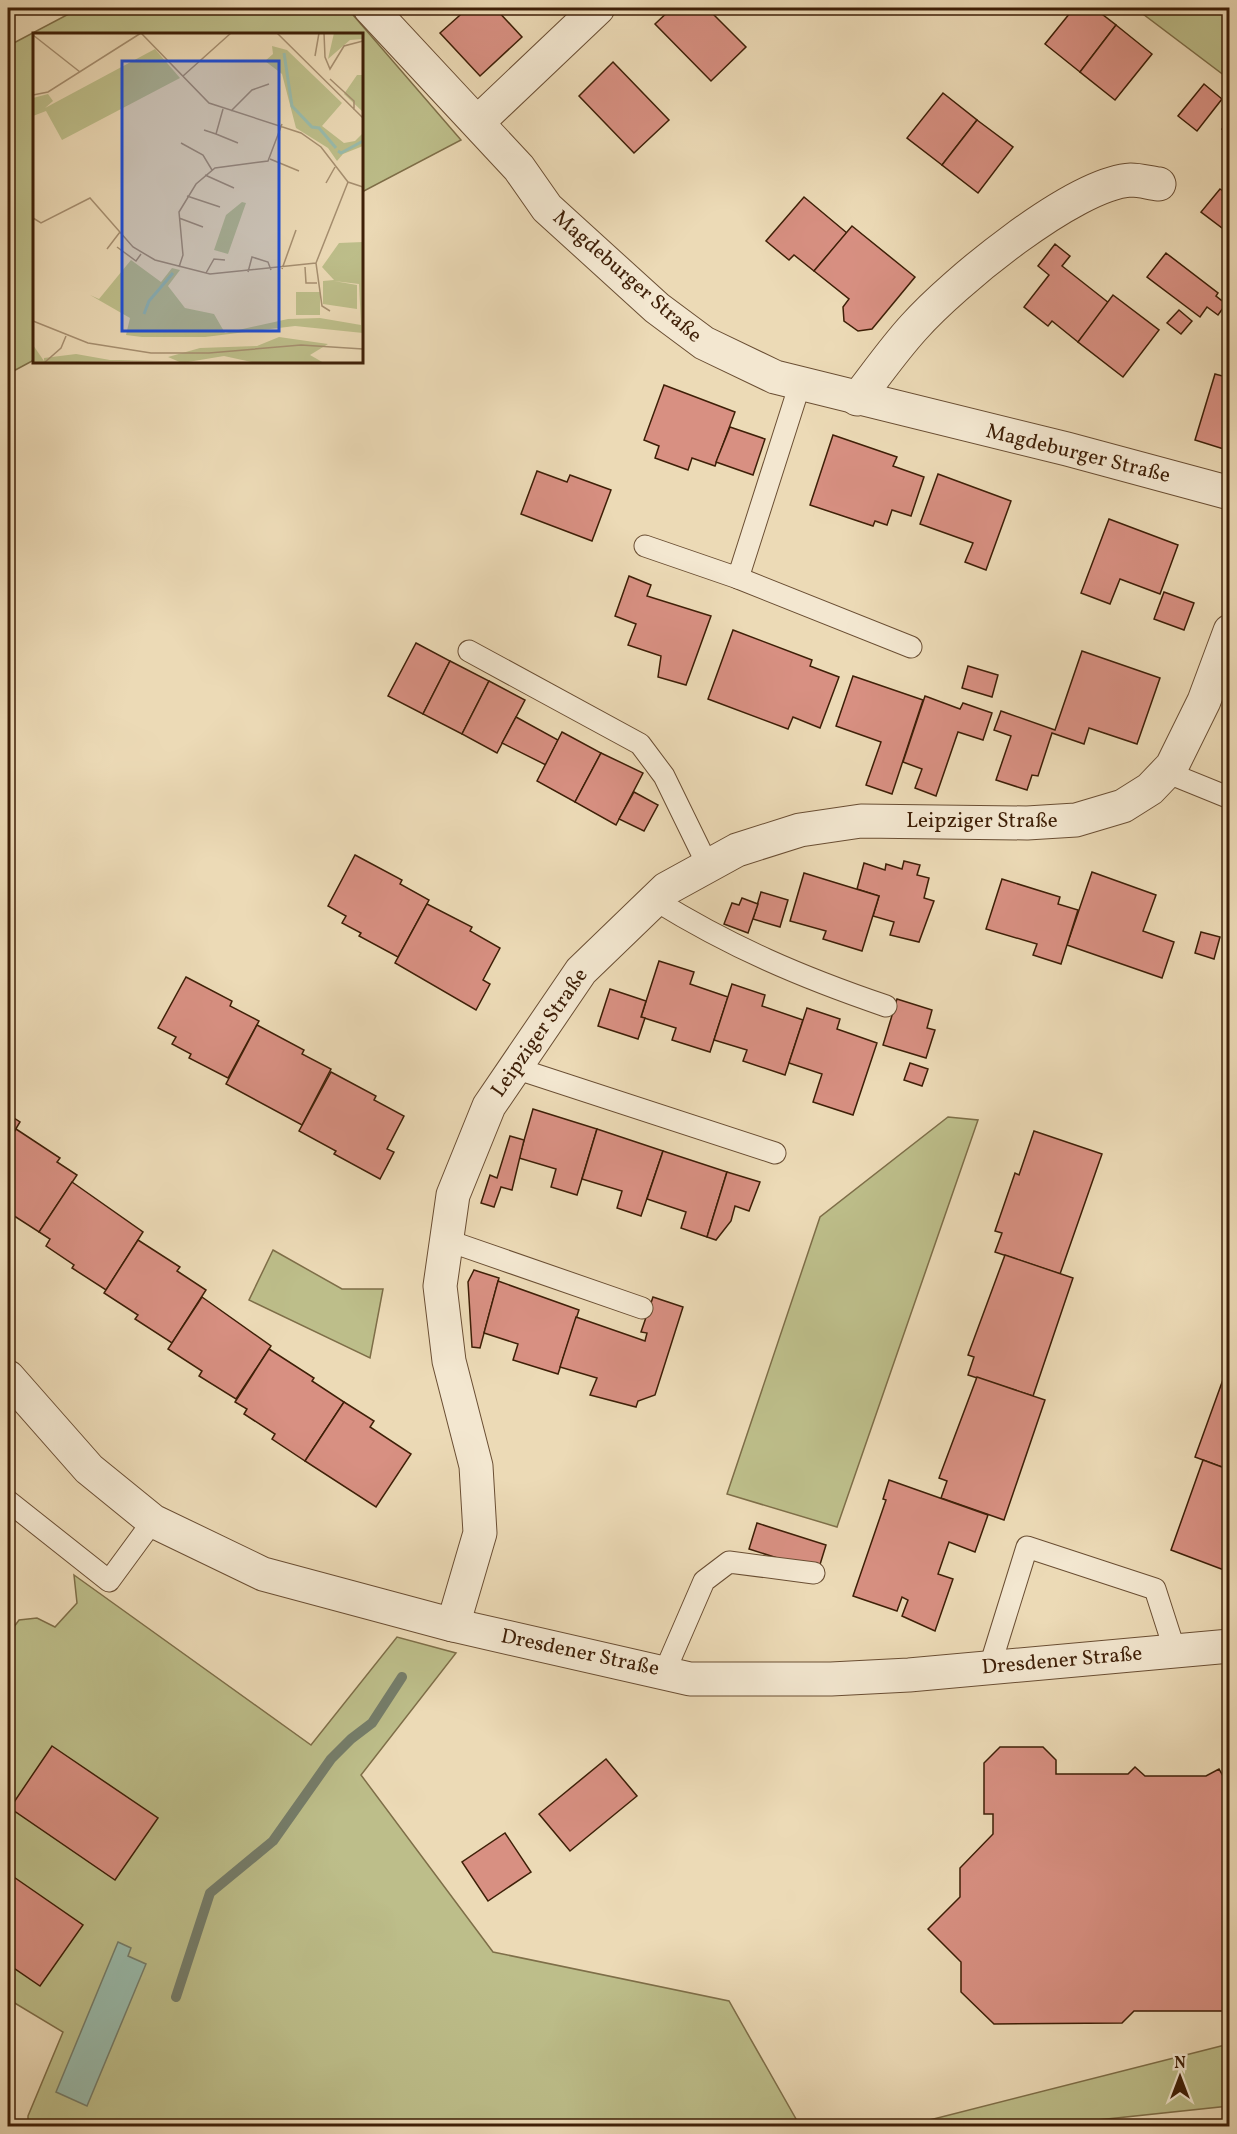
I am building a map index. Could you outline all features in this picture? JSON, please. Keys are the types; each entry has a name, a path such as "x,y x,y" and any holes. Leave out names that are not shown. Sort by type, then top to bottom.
{"street":[{"name":"Magdeburger Straße","path":"370,8 519,168 547,208 589,248 685,331 722,352 775,377 1066,449 1230,493"},
{"path":"477,122 598,8"},
{"path":"857,399 914,326 972,274 1029,230 1078,199 1108,186 1131,180 1159,184"},
{"name":"Leipziger Straße","path":"453,1624 480,1533 476,1466 449,1361 440,1286 453,1196 489,1106 581,971 666,889 737,850 801,830 861,821 1027,823 1076,820 1123,806 1150,789 1172,766 1204,701 1230,631"},
{"name":"Dresdener Straße","path":"8,1377 89,1469 153,1521 263,1574 453,1624 664,1671 690,1679 831,1679 909,1675 1230,1646"}],"lane":[{"path":"738,578 801,384"},
{"path":"645,546 738,578 911,646"},
{"path":"469,651 640,744 664,776 708,866"},
{"path":"1166,772 1230,798"},
{"path":"655,900 753,955 811,981 886,1006"},
{"path":"515,1068 775,1153"},
{"path":"446,1240 642,1308"},
{"path":"8,1501 109,1581 153,1521"},
{"path":"990,1666 1027,1547 1155,1589 1175,1651"},
{"path":"664,1671 704,1581 729,1562 814,1573"}],"green space":[{"path":"80,8 347,8 461,140 363,191 363,33 33,33 33,361 8,374 8,46"},
{"path":"1135,8 1229,8 1229,79"},
{"path":"948,1117 978,1120 837,1527 727,1494 820,1217"},
{"path":"273,1250 342,1289 383,1289 370,1358 249,1300"},
{"path":"74,1575 311,1745 397,1637 456,1653 361,1775 493,1952 729,2001 800,2126 28,2126 28,2116 63,2032 8,1999 8,1635 19,1620 37,1618 55,1627 77,1603"},
{"path":"1229,2044 1229,2106 1041,2126 906,2126"}],"shaded area":[{"path":"118,1942 131,1948 128,1956 146,1964 87,2106 56,2092"}],"building":[{"path":"468,8 495,8 522,37 480,76 440,33"},
{"path":"672,8 707,8 746,47 711,81 655,24"},
{"path":"1074,8 1094,8 1116,25 1080,72 1045,44"},
{"path":"1116,25 1152,54 1115,100 1080,72"},
{"path":"613,62 669,120 634,153 579,96"},
{"path":"1204,84 1222,99 1197,131 1178,116"},
{"path":"943,93 977,120 942,165 907,138"},
{"path":"1230,118 1230,135 1222,129"},
{"path":"977,120 1013,147 978,193 942,165"},
{"path":"1220,189 1230,196 1230,234 1201,212"},
{"path":"804,197 847,233 814,271 794,255 789,260 766,241"},
{"path":"852,226 915,277 872,329 858,331 844,321 843,307 849,299 814,271"},
{"path":"1055,244 1070,256 1062,266 1109,303 1078,342 1052,321 1048,326 1024,307 1049,275 1038,266"},
{"path":"1166,253 1218,293 1216,296 1226,304 1218,315 1207,307 1200,317 1147,277"},
{"path":"1113,295 1159,330 1123,377 1078,342"},
{"path":"1179,310 1192,321 1181,334 1167,323"},
{"path":"1215,374 1230,378 1230,451 1195,440"},
{"path":"664,385 735,412 715,466 692,458 688,470 655,458 659,446 644,440"},
{"path":"730,427 765,439 753,475 716,462"},
{"path":"833,435 897,457 893,466 924,477 911,516 892,510 887,525 875,521 873,526 810,505"},
{"path":"537,471 567,482 570,475 611,490 592,541 521,514"},
{"path":"938,474 1011,501 986,570 965,562 973,543 920,524"},
{"path":"1109,519 1178,545 1160,594 1120,579 1110,604 1081,593"},
{"path":"629,576 651,585 647,596 711,616 686,685 658,677 661,656 628,645 636,624 615,616"},
{"path":"1164,592 1194,603 1184,630 1154,619"},
{"path":"733,630 812,660 810,666 839,677 820,728 793,717 788,729 708,699"},
{"path":"416,643 450,661 423,714 388,696"},
{"path":"1082,651 1160,678 1137,744 1089,728 1084,744 1052,733 1038,776 1032,775 1027,790 996,780 1011,736 994,730 1001,711 1055,730"},
{"path":"450,661 489,681 462,734 423,714"},
{"path":"968,666 998,675 992,697 962,688"},
{"path":"853,676 923,700 892,794 866,785 881,742 836,726"},
{"path":"489,681 525,700 497,753 462,734"},
{"path":"925,696 960,709 963,703 992,713 983,740 958,732 936,796 915,788 922,769 903,762"},
{"path":"516,717 558,740 546,765 502,743"},
{"path":"562,732 601,753 575,802 537,781"},
{"path":"601,753 643,773 616,825 575,802"},
{"path":"634,792 658,805 644,831 619,819"},
{"path":"355,855 402,880 400,884 429,900 398,957 359,936 361,933 342,923 346,916 328,906"},
{"path":"904,861 920,865 917,875 929,878 924,898 934,901 919,942 890,935 894,922 873,916 879,896 857,889 864,863 885,870 886,864 902,869"},
{"path":"1092,872 1156,895 1143,931 1174,942 1162,978 1067,945"},
{"path":"804,873 879,896 862,951 823,939 826,931 790,921"},
{"path":"1002,879 1060,897 1058,904 1078,910 1061,964 1033,955 1037,944 986,929"},
{"path":"761,892 788,900 780,927 753,919"},
{"path":"742,898 758,904 748,933 724,924 732,903 739,905"},
{"path":"427,904 472,927 470,931 500,948 483,980 490,984 476,1010 395,963"},
{"path":"1201,932 1220,937 1214,959 1195,953"},
{"path":"659,961 694,972 690,984 728,997 710,1052 672,1040 676,1028 641,1017"},
{"path":"186,977 232,1001 230,1006 259,1021 228,1078 189,1058 191,1054 172,1044 176,1037 158,1028"},
{"path":"732,984 765,995 762,1006 803,1020 785,1075 743,1061 747,1050 714,1040"},
{"path":"610,989 646,1001 641,1017 645,1018 638,1039 598,1026"},
{"path":"897,999 932,1010 927,1028 935,1030 926,1058 883,1045"},
{"path":"807,1008 840,1019 837,1029 877,1043 853,1115 813,1102 822,1074 789,1063"},
{"path":"257,1025 304,1050 302,1054 331,1069 302,1125 226,1084"},
{"path":"910,1063 928,1069 922,1086 904,1080"},
{"path":"331,1072 376,1096 374,1100 404,1116 387,1149 394,1152 380,1179 334,1154 336,1151 299,1131"},
{"path":"533,1109 597,1129 577,1195 551,1187 556,1169 519,1158"},
{"path":"8,1114 20,1122 8,1142"},
{"path":"16,1129 60,1158 57,1162 77,1175 39,1232 8,1212 8,1142"},
{"path":"597,1129 663,1151 641,1216 617,1208 622,1191 582,1179"},
{"path":"1034,1131 1102,1154 1060,1274 995,1252 1002,1233 995,1231 1015,1173 1019,1175"},
{"path":"510,1136 524,1140 512,1190 501,1187 494,1207 481,1203 490,1175 497,1178"},
{"path":"663,1151 727,1172 707,1237 681,1228 686,1212 647,1199"},
{"path":"727,1172 760,1182 749,1211 735,1206 731,1221 716,1240 707,1237"},
{"path":"72,1182 143,1232 106,1290 72,1268 74,1265 46,1246 50,1239 39,1232"},
{"path":"138,1240 180,1267 177,1271 206,1290 172,1343 135,1319 138,1315 104,1293"},
{"path":"1005,1255 1073,1278 1033,1396 968,1375 974,1357 968,1355"},
{"path":"474,1270 499,1278 480,1348 472,1347 468,1282"},
{"path":"498,1281 579,1310 558,1374 513,1360 518,1344 484,1333"},
{"path":"202,1297 271,1346 236,1399 199,1376 202,1371 168,1349"},
{"path":"653,1297 683,1307 655,1395 638,1401 636,1407 590,1395 597,1378 560,1367 576,1317 645,1341 647,1333 641,1332"},
{"path":"269,1349 314,1378 312,1381 344,1402 305,1461 272,1439 275,1434 244,1414 247,1409 235,1402"},
{"path":"1230,1363 1230,1470 1195,1457"},
{"path":"977,1377 1045,1400 1004,1520 941,1498 947,1481 939,1478"},
{"path":"344,1402 374,1421 370,1427 411,1454 376,1507 305,1461"},
{"path":"1203,1460 1230,1470 1230,1554 1224,1570 1171,1550"},
{"path":"889,1480 988,1515 975,1552 949,1542 938,1574 953,1579 935,1631 902,1616 908,1600 902,1597 897,1611 853,1596 886,1500 883,1499"},
{"path":"757,1523 826,1545 818,1571 749,1549"},
{"path":"52,1746 158,1818 115,1880 10,1808"},
{"path":"1000,1747 1043,1747 1056,1760 1056,1774 1128,1774 1135,1767 1145,1776 1206,1776 1219,1769 1223,1776 1230,1776 1230,2011 1134,2011 1122,2023 994,2024 961,1992 961,1962 928,1929 960,1897 960,1868 993,1834 993,1814 984,1814 984,1763"},
{"path":"606,1759 637,1796 570,1851 539,1814"},
{"path":"505,1833 531,1872 488,1901 462,1862"},
{"path":"8,1873 83,1925 40,1986 8,1964"}],"waterway":[{"path":"176,1997 210,1893 273,1841 331,1759 351,1739 372,1723 402,1677"}]}
